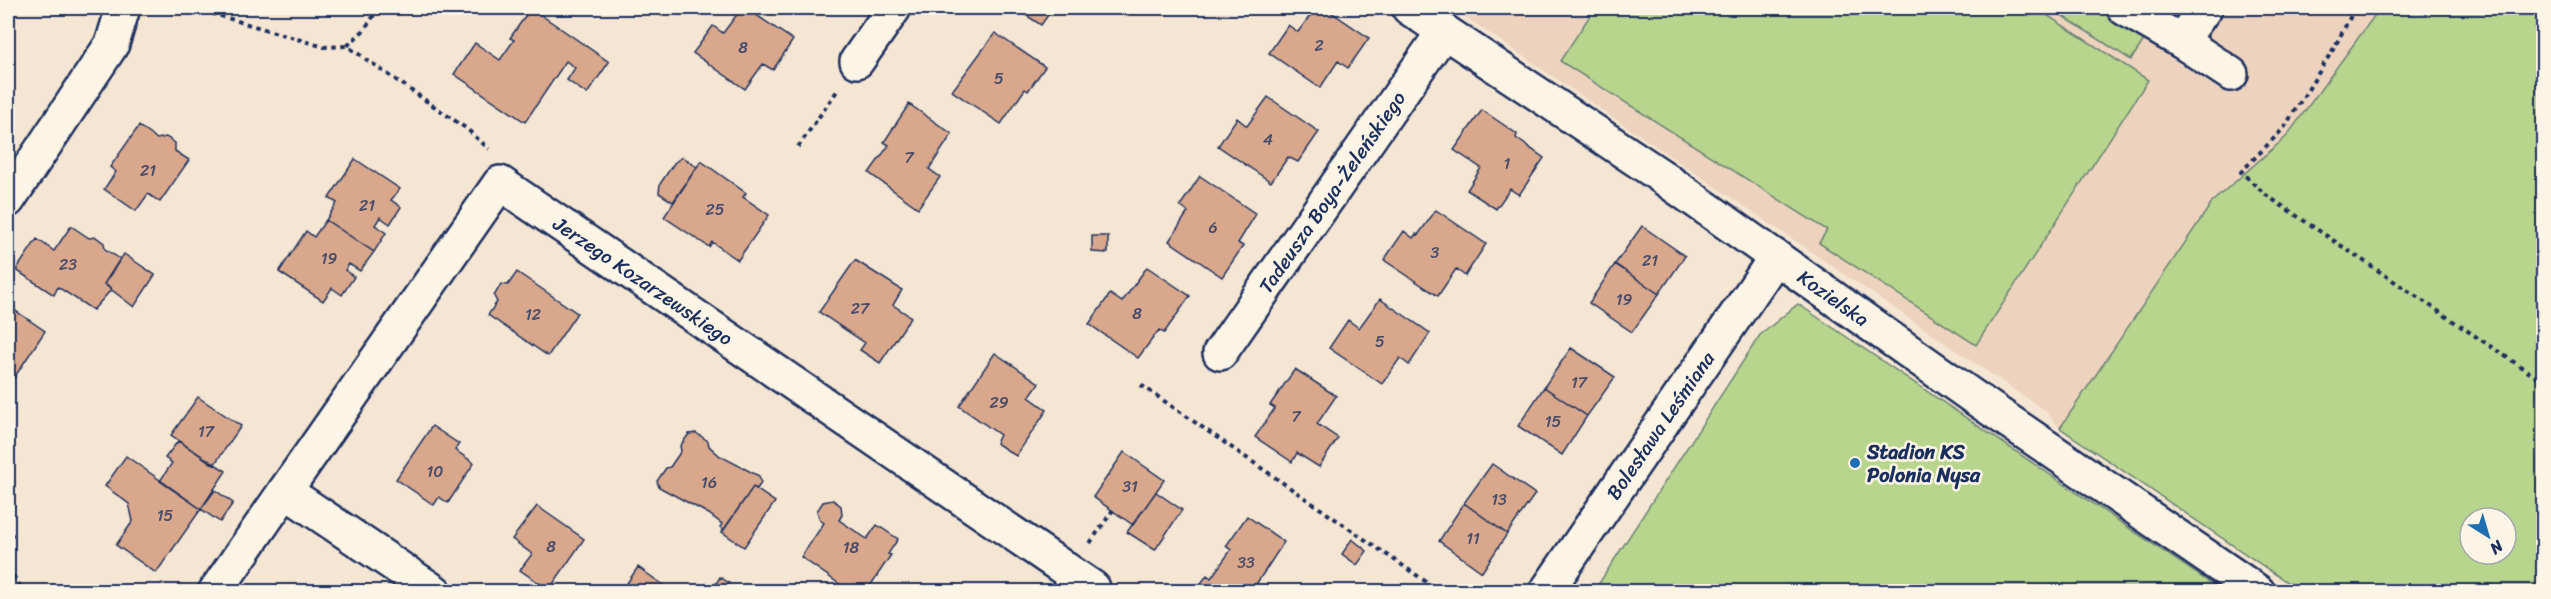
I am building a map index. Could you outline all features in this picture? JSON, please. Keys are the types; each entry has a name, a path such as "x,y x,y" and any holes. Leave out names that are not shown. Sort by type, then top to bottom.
{"street":[{"path":"8,200 112,44 123,8"},
{"path":"857,62 894,8"},
{"path":"2124,8 2181,41 2231,74"},
{"path":"2181,41 2205,8"},
{"name":"Kozielska","path":"1424,15 1776,257 2011,423 2258,591"},
{"name":"Tadeusza Boya-Żeleńskiego","path":"1220,353 1424,15"},
{"name":"Jerzego Kozarzewskiego","path":"215,591 500,183 1093,588 1091,591"},
{"name":"Bolesława Leśmiana","path":"1546,591 1776,257"},
{"path":"285,491 435,591"}],"path":[{"path":"194,8 324,47 347,46 467,129 495,154"},
{"path":"347,46 364,30 380,8"},
{"path":"2355,8 2334,48 2284,128 2241,172 2266,195 2539,379"},
{"path":"798,147 857,62"},
{"path":"1141,385 1441,591"},
{"path":"1087,548 1113,510"},
{"path":"8,525 12,535 8,555"},
{"path":"8,568 24,591"}],"shaded area":[{"path":"1452,8 2543,8 2543,591 2300,591 2060,428 2044,410"}],"green space":[{"path":"1595,8 2036,8 2148,80 1976,345 1819,243 1827,230 1560,61"},
{"path":"2050,8 2101,8 2146,37 2131,60"},
{"path":"2380,8 2543,8 2543,591 2300,591 2060,428 2213,201 2286,137"},
{"name":"Stadion KS Polonia Nysa","path":"1798,304 2222,591 1594,591 1760,335"}],"building":[{"path":"531,8 609,62 587,94 567,80 575,68 566,61 525,122 454,74 475,43 500,60 514,40 510,38"},
{"path":"742,8 746,8 793,40 773,70 763,64 745,89 693,53 713,26 723,33"},
{"path":"1015,8 1053,8 1041,25"},
{"path":"1316,8 1325,8 1369,38 1348,68 1338,61 1320,88 1269,53 1288,25 1298,32"},
{"path":"995,33 1045,67 1028,91 1025,89 1001,124 952,91"},
{"path":"1268,97 1319,132 1298,162 1288,157 1271,182 1218,146 1237,118 1247,126"},
{"path":"909,104 952,134 929,169 940,177 918,208 869,173 889,145 884,142"},
{"path":"1482,110 1517,134 1516,138 1544,158 1519,195 1510,189 1496,209 1467,190 1481,168 1454,150"},
{"path":"139,126 157,139 166,137 175,143 175,151 189,160 160,202 148,194 136,211 104,189 116,172 110,167"},
{"path":"682,157 697,167 673,202 659,193 660,184 674,163"},
{"path":"355,159 400,189 391,200 401,207 390,224 380,217 375,225 386,233 374,252 326,220 337,203 329,198"},
{"path":"701,161 746,193 743,197 769,215 738,260 712,242 709,247 664,217"},
{"path":"1200,176 1256,214 1238,243 1243,246 1222,277 1169,241 1188,212 1180,206"},
{"path":"1436,210 1486,244 1465,276 1456,269 1438,296 1384,260 1404,231 1413,238 1416,234 1418,235"},
{"path":"326,220 374,252 360,271 349,264 345,270 354,277 342,295 332,288 323,301 279,272 306,231 314,237"},
{"path":"71,226 89,238 96,237 104,243 105,249 120,259 104,284 111,288 110,291 93,310 58,287 54,295 16,270 37,239 54,251"},
{"path":"1642,226 1685,256 1659,294 1615,264"},
{"path":"1092,236 1108,236 1108,253 1092,252"},
{"path":"124,254 155,275 134,307 104,284"},
{"path":"855,260 902,290 893,305 911,317 880,363 860,350 865,343 819,312"},
{"path":"1615,264 1659,294 1632,332 1589,303"},
{"path":"1147,267 1190,296 1164,333 1159,330 1138,358 1089,324 1110,294 1122,302"},
{"path":"517,272 577,313 548,356 488,315 497,302 494,296 501,284 508,285"},
{"path":"1380,299 1430,333 1409,365 1400,358 1382,384 1329,348 1348,320 1359,328"},
{"path":"10,307 45,331 12,381 8,377 8,311"},
{"path":"1571,348 1615,377 1587,416 1544,387"},
{"path":"995,353 1039,383 1029,397 1047,410 1016,456 996,443 1000,435 959,406"},
{"path":"1295,369 1336,396 1317,424 1338,438 1319,467 1297,453 1292,462 1255,437 1275,408 1270,405"},
{"path":"1544,387 1587,416 1562,455 1518,426"},
{"path":"198,397 241,426 214,465 171,435"},
{"path":"432,426 459,444 455,450 474,463 448,503 439,497 434,505 396,479"},
{"path":"696,433 708,441 709,446 720,456 759,476 761,483 757,489 753,487 724,530 720,527 722,524 709,514 659,487 657,481 681,451 680,446 689,434"},
{"path":"178,441 226,471 201,509 160,481 172,463 165,458"},
{"path":"1124,452 1164,480 1133,525 1093,497"},
{"path":"126,456 201,509 156,573 116,545 133,521 129,504 105,486"},
{"path":"1492,464 1535,494 1507,534 1464,503"},
{"path":"753,487 775,502 744,547 722,532"},
{"path":"215,490 233,503 220,522 201,509"},
{"path":"1156,492 1182,510 1155,550 1127,532"},
{"path":"833,500 841,506 842,515 839,520 867,539 877,525 898,539 888,554 891,555 866,592 851,592 801,557 824,523 820,520 817,511 823,502"},
{"path":"1464,503 1507,534 1482,572 1439,541"},
{"path":"537,506 584,539 549,590 520,570 532,554 512,539"},
{"path":"1247,516 1284,542 1251,592 1193,592 1192,587 1200,585 1207,575 1211,578 1231,550 1226,546"},
{"path":"1352,539 1367,551 1357,565 1342,554"},
{"path":"638,567 673,592 621,592"},
{"path":"720,577 729,583 723,592 711,592"}],"place":[{"name":"Stadion KS Polonia Nysa","path":"1855,463"}]}
